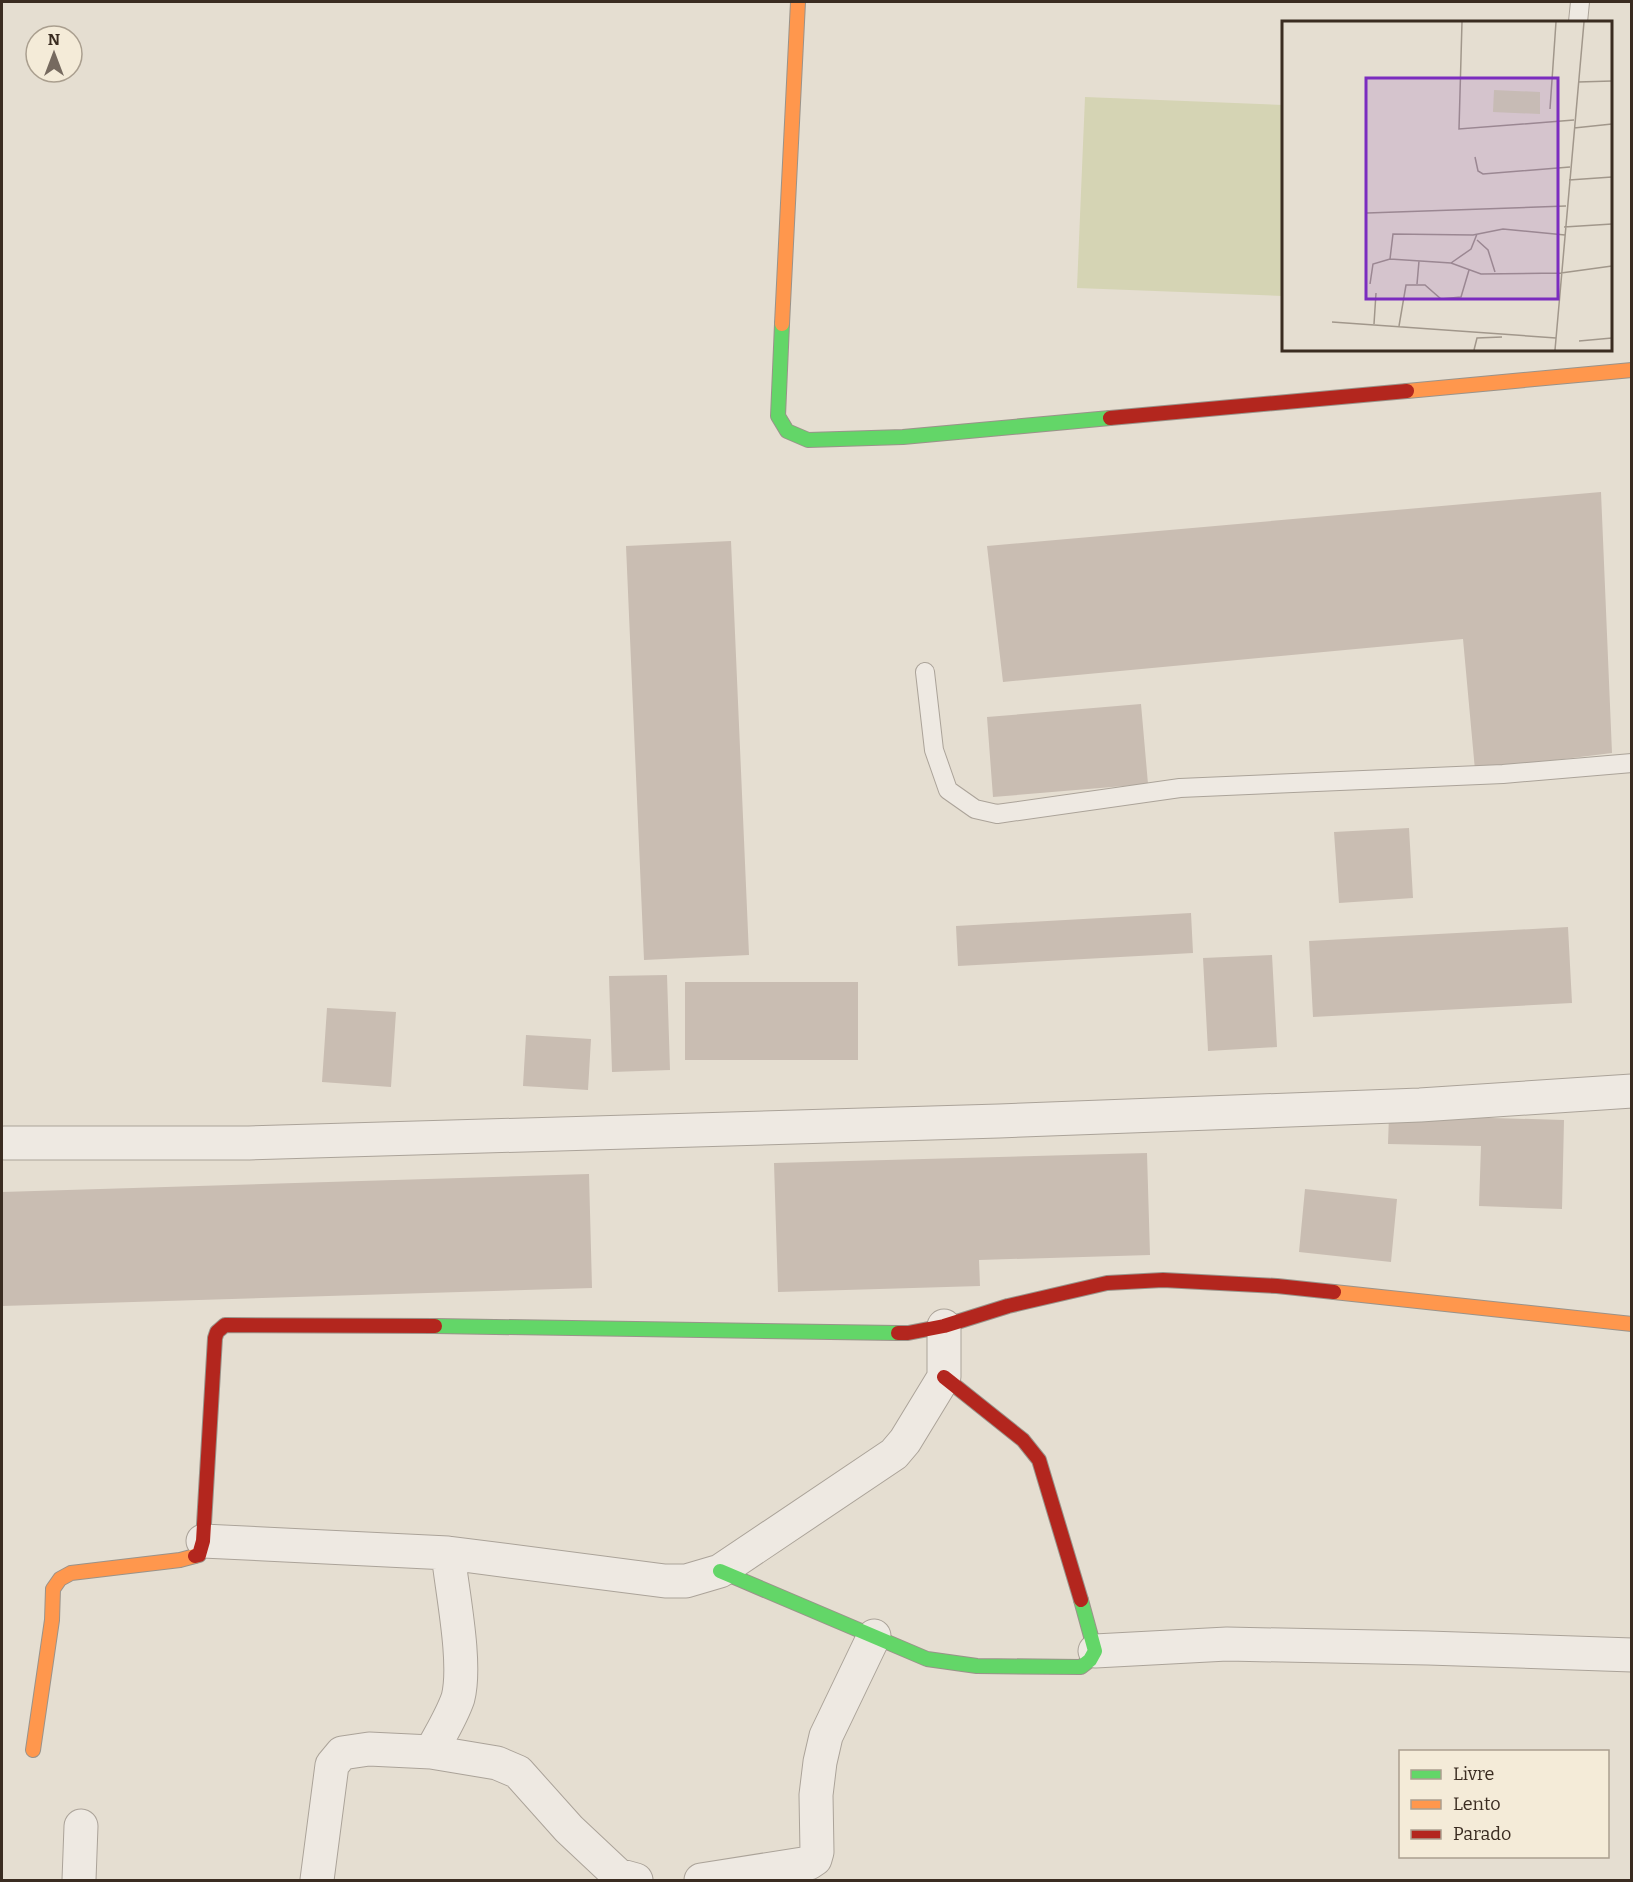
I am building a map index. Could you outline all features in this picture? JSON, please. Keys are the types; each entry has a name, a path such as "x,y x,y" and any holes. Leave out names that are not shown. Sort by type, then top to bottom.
{"street":[{"path":"798,2 778,416 788,431 798,436 808,440 903,437 1632,370"},
{"path":"4,1143 249,1143 999,1121 1420,1105 1632,1091"},
{"path":"33,1750 52,1620 53,1589 60,1580 71,1573 200,1555 203,1542 215,1338 217,1332 225,1325 472,1326 895,1333 944,1326 1008,1306 1107,1283 1163,1280 1277,1286 1632,1324"},
{"path":"203,1542 448,1553 664,1581 686,1581 720,1571 894,1454 905,1441 944,1377 944,1326"},
{"path":"720,1571 927,1659 977,1666 1081,1667 1090,1660 1095,1650 1092,1636 1039,1461 1023,1440 944,1377"},
{"path":"431,1752 458,1697 460,1678 448,1553"},
{"path":"702,1881 809,1863 815,1859 817,1852 816,1795 826,1736 874,1636"},
{"path":"1095,1650 1227,1644 1632,1655"},
{"path":"317,1881 332,1765 342,1753 369,1749 431,1752 480,1759 518,1772 569,1829 618,1875 636,1881"},
{"path":"79,1881 81,1826"}],"lane":[{"path":"1578,21 1580,2"},
{"path":"925,672 934,750 948,790 975,809 997,814 1180,788 1503,774 1632,763"}],"green space":[{"path":"1085,97 1282,105 1282,296 1077,288"}],"building":[{"path":"1601,492 1612,753 1475,770 1463,639 1003,682 987,546"},
{"path":"731,541 749,955 644,960 626,546"},
{"path":"1141,704 1148,784 993,797 987,717"},
{"path":"1409,828 1413,898 1339,903 1334,832"},
{"path":"1191,913 1193,953 958,966 956,926"},
{"path":"1568,927 1572,1003 1313,1017 1309,941"},
{"path":"1272,955 1277,1047 1208,1051 1203,958"},
{"path":"667,975 670,1070 612,1072 609,976"},
{"path":"685,982 858,982 858,1060 685,1060"},
{"path":"327,1008 396,1012 391,1087 322,1082"},
{"path":"526,1035 591,1039 588,1090 523,1086"},
{"path":"1389,1115 1564,1120 1562,1209 1479,1206 1481,1146 1388,1144"},
{"path":"1147,1153 1150,1255 979,1260 980,1286 778,1292 774,1163"},
{"path":"589,1174 592,1288 2,1306 2,1192"},
{"path":"1305,1189 1397,1199 1391,1262 1299,1252"}],"traffic: fast":[{"path":"782,324 778,416 787,431 808,440 903,437 1110,418"},
{"path":"435,1326 898,1333"},
{"path":"720,1571 927,1659 977,1666 1081,1667 1090,1660 1095,1651 1081,1600"}],"traffic: slow":[{"path":"782,324 798,2"},
{"path":"1407,391 1632,370"},
{"path":"1334,1292 1632,1324"},
{"path":"33,1750 52,1620 53,1589 60,1579 71,1573 180,1560 195,1556"}],"traffic: jam":[{"path":"1110,418 1407,391"},
{"path":"898,1333 944,1326 1008,1306 1107,1283 1163,1280 1277,1286 1334,1292"},
{"path":"195,1556 199,1555 203,1541 217,1332 225,1325 435,1326"},
{"path":"944,1377 1023,1440 1039,1460 1081,1600"}]}
